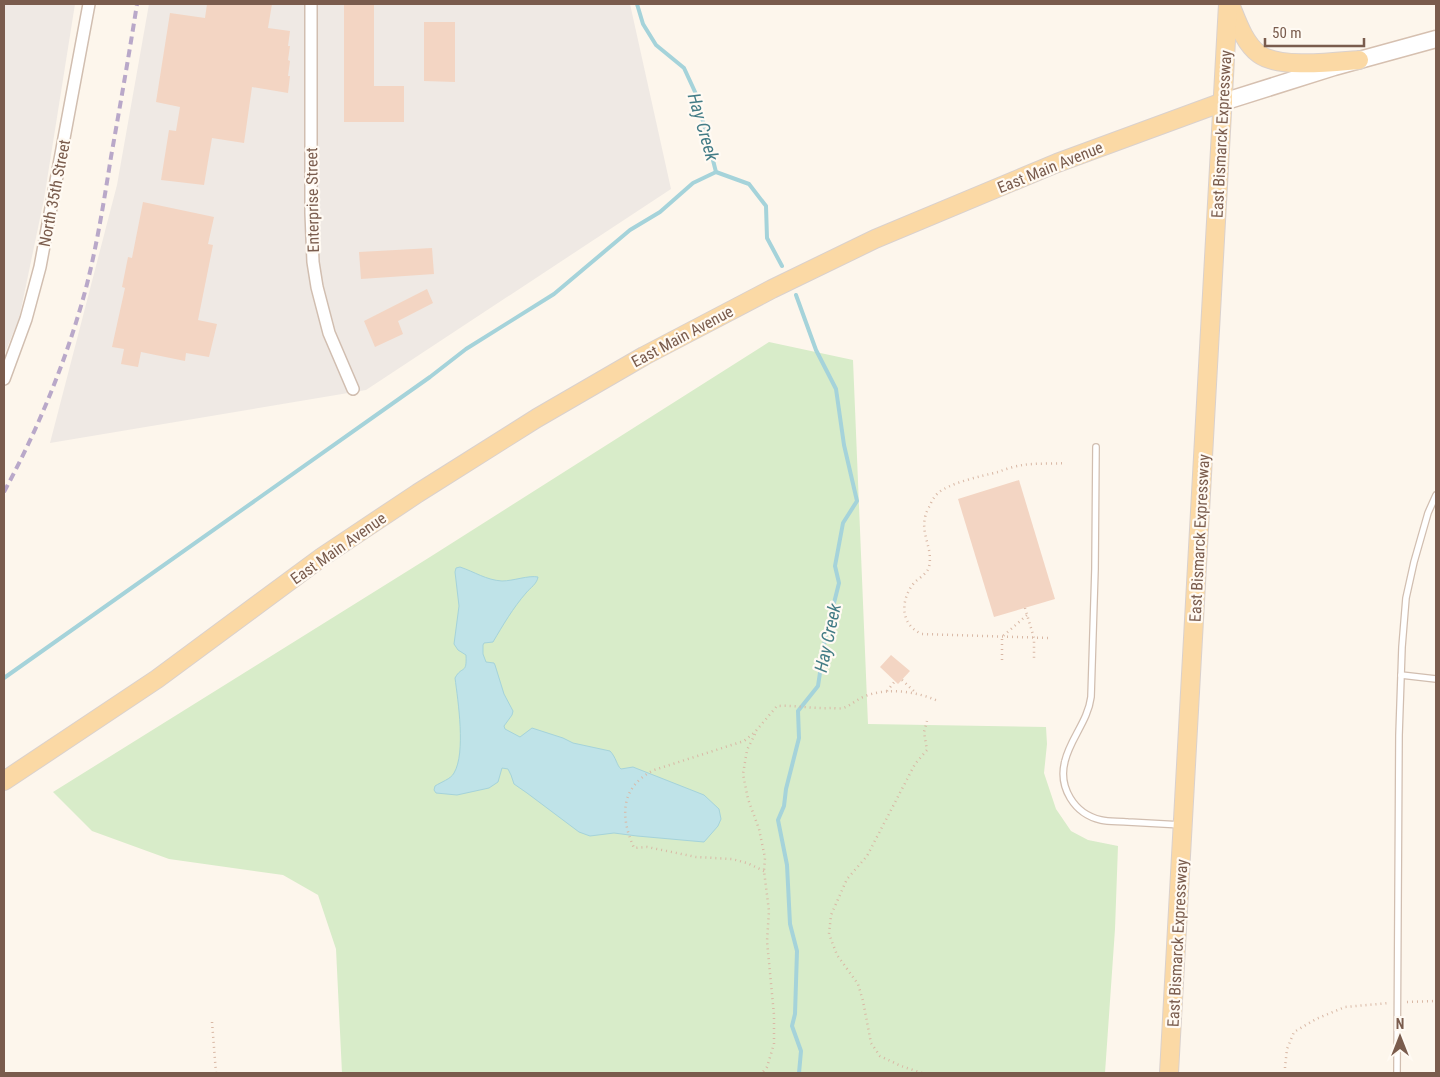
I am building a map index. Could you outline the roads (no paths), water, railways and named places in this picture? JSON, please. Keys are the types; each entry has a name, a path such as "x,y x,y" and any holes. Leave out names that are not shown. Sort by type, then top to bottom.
{"main road":[{"path":"1229,4 1250,45 1259,54 1272,60 1310,63 1359,60"},
{"name":"East Bismarck Expressway","path":"1169,1073 1229,4"},
{"name":"East Main Avenue","path":"4,781 157,679 322,558 418,493 536,418 644,356 772,288 875,239 1057,163 1222,102 1359,60 1436,39"}],"street":[{"name":"North 35th Street","path":"4,379 26,319 40,267 89,4"},
{"name":"Enterprise Street","path":"311,4 310,213 313,262 329,333 353,389"}],"lane":[{"path":"1096,447 1091,697 1088,712 1065,760 1064,784 1072,801 1078,808 1092,817 1109,821 1184,825"},
{"path":"1397,1073 1402,647 1406,598 1414,562 1428,513 1436,495"},
{"path":"1401,674 1436,678"}],"water":[{"path":"460,567 502,581 538,577 535,584 512,611 493,642 484,643 483,645 483,654 486,662 494,663 504,694 513,711 504,726 505,729 520,737 532,728 573,743 610,751 621,769 633,767 704,795 719,809 721,819 718,826 704,842 614,833 590,836 579,832 514,784 508,769 502,768 498,782 489,788 457,795 436,793 434,790 435,786 453,775 460,753 460,727 455,678 465,668 466,655 458,650 454,644 459,606 455,572 456,568"}],"waterway":[{"name":"Hay Creek","path":"637,4 643,24 656,45 684,68 696,94 716,172 749,184 766,206 767,238 782,266"},
{"path":"4,678 430,377 466,349 554,294 630,230 660,212 693,183 716,172"},
{"name":"Hay Creek","path":"796,295 816,350 836,389 844,445 857,501 843,523 835,566 839,583 825,639 818,686 798,711 799,738 786,789 784,806 778,820 787,865 790,924 797,951 795,1014 792,1026 801,1051 799,1073"}],"railway":[{"path":"4,492 29,443 51,392 70,341 86,288 100,223 137,4"}]}
